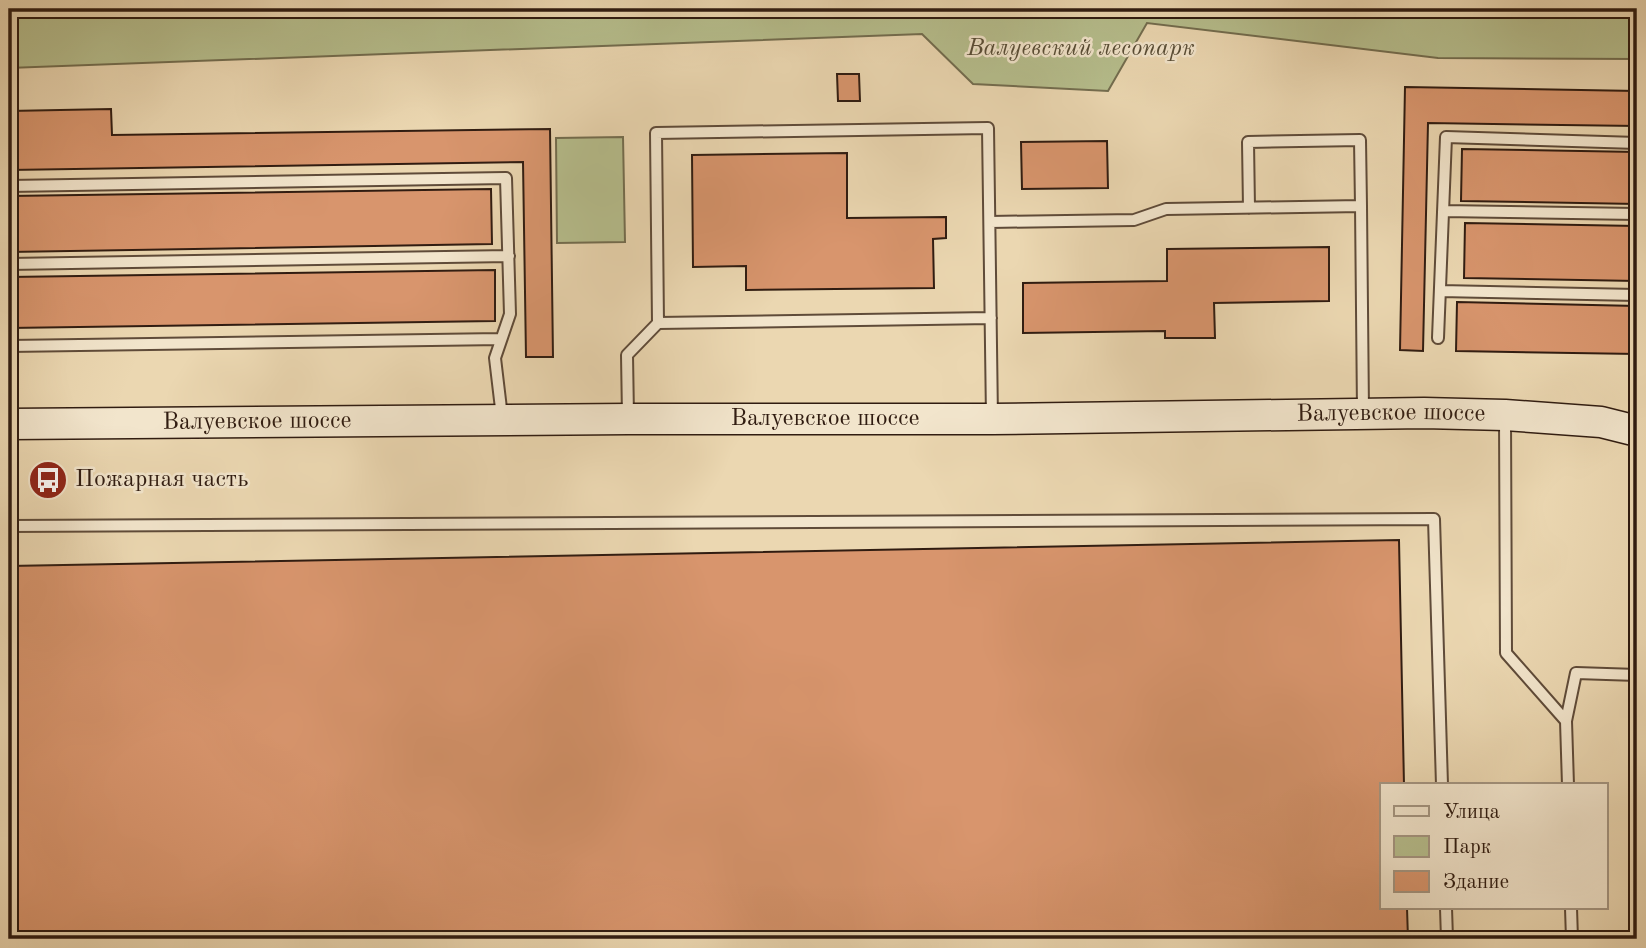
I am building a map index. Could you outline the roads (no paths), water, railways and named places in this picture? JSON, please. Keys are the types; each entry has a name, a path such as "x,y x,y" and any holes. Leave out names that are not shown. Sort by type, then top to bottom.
{"main road":[{"name":"Валуевское шоссе","path":"9,424 992,419 1363,414 1505,415 1601,422 1637,431"}],"lane":[{"path":"628,419 627,355 658,323 656,133 988,128 992,419"},
{"path":"1438,338 1446,137 1637,143"},
{"path":"1249,208 1248,142 1360,140 1363,414"},
{"path":"9,186 506,178 510,314 495,358 503,421"},
{"path":"990,222 1134,220 1166,209 1361,206"},
{"path":"1443,211 1637,214"},
{"path":"9,264 509,256"},
{"path":"1440,291 1637,295"},
{"path":"658,323 991,318"},
{"path":"9,346 501,339"},
{"path":"1505,415 1506,653 1566,721"},
{"path":"9,527 1434,519 1442,783"},
{"path":"1567,783 1566,721 1576,673 1637,675"},
{"path":"1446,909 1447,939"},
{"path":"1571,909 1572,939"}],"place":[{"name":"Пожарная часть","path":"48,480"}],"park label":[{"name":"Валуевский лесопарк","path":"1081,49"}]}
